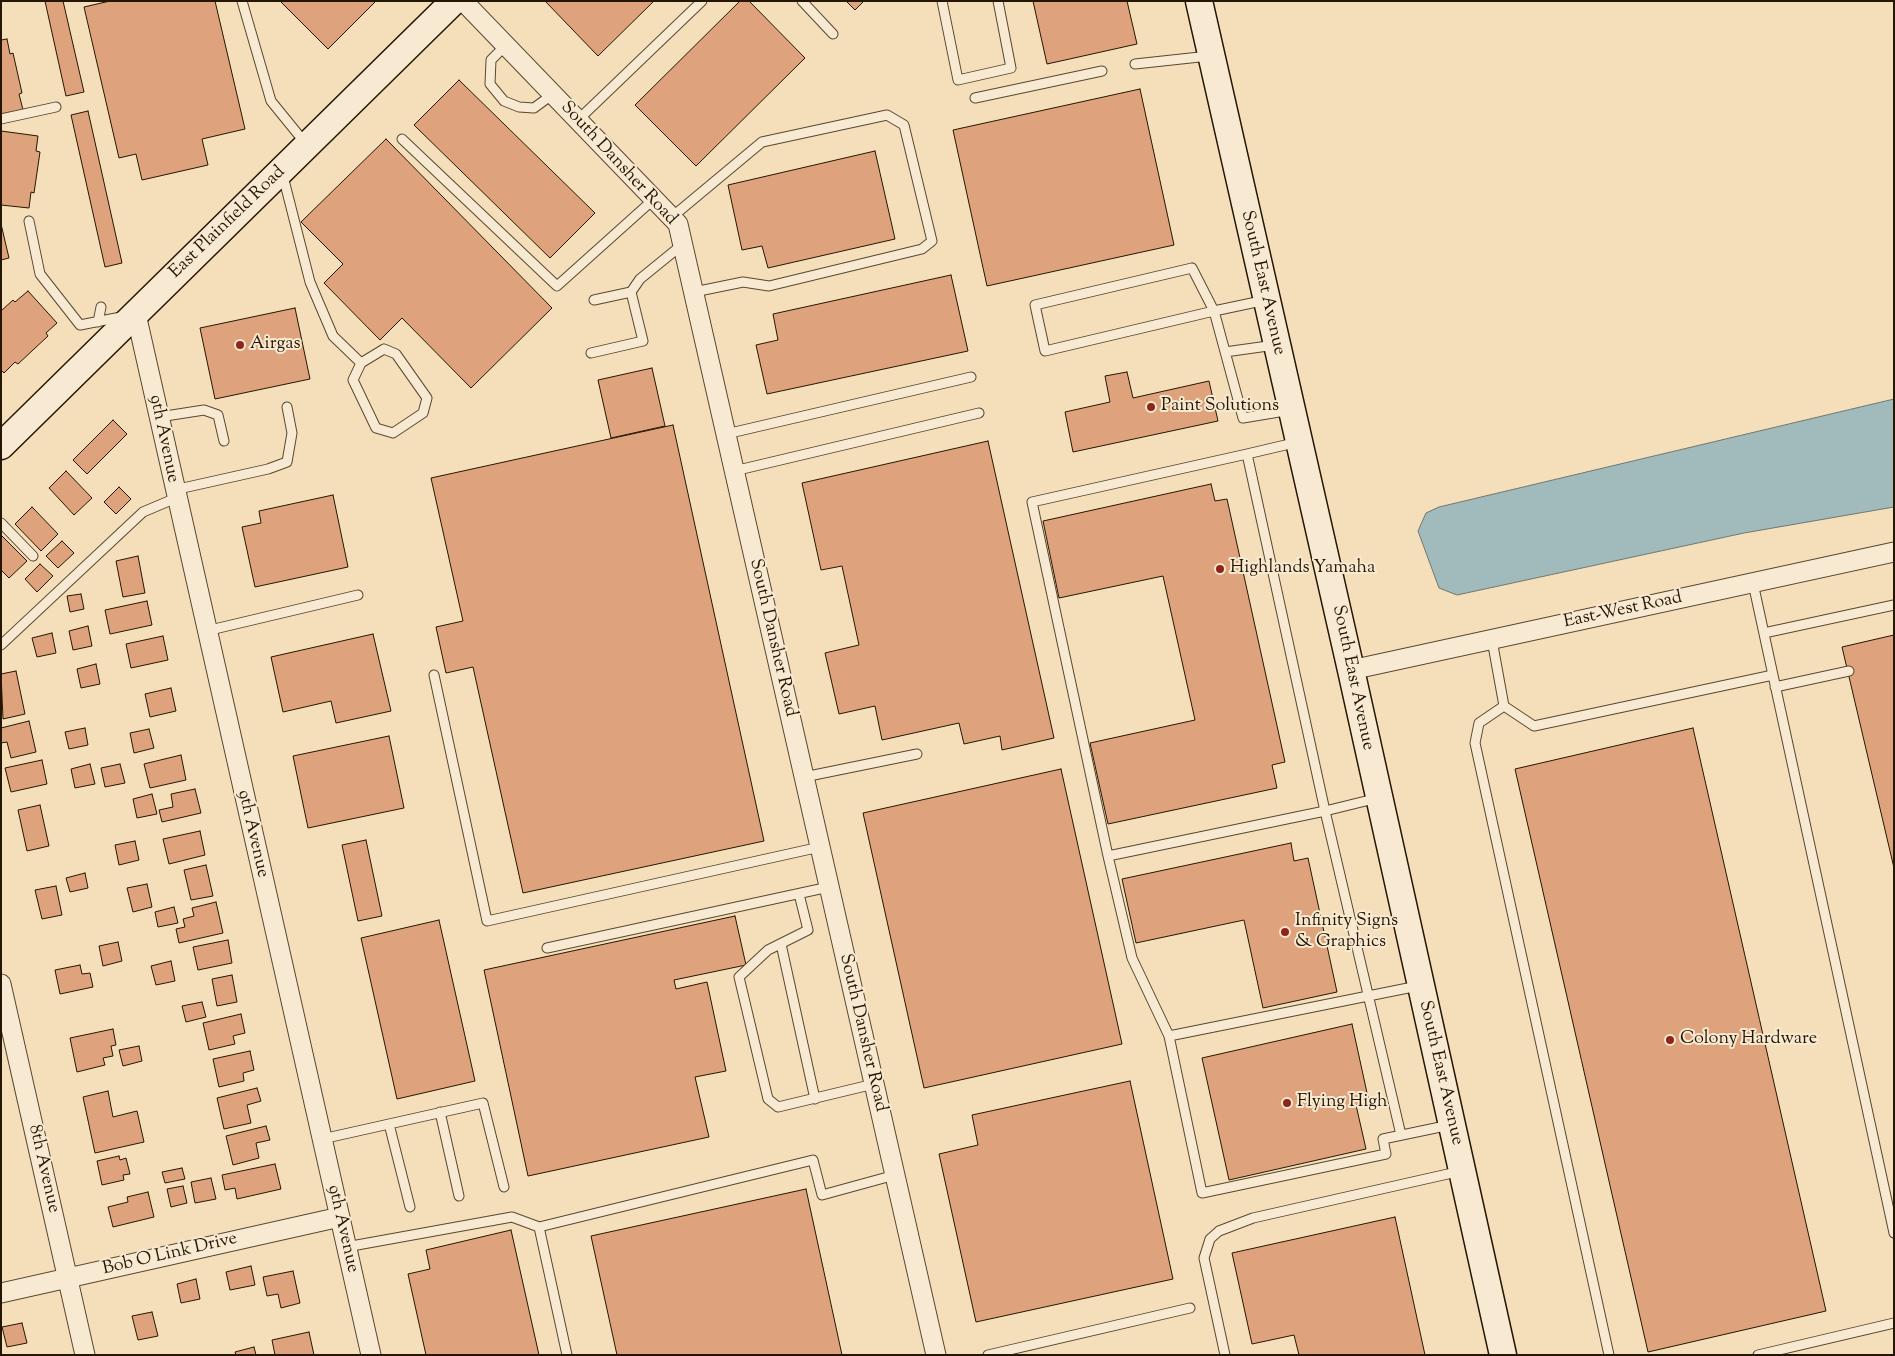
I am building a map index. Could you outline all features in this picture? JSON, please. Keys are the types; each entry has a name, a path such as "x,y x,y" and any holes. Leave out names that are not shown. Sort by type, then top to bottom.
{"main road":[{"name":"East Plainfield Road","path":"1,446 454,1"},
{"name":"South East Avenue","path":"1199,1 1351,670 1503,1355"}],"street":[{"name":"South Dansher Road","path":"463,1 678,224 936,1355"},
{"name":"9th Avenue","path":"136,314 175,494 371,1355"},
{"name":"East-West Road","path":"1351,670 1894,552"},
{"name":"8th Avenue","path":"1,984 85,1355"},
{"name":"Bob O Link Drive","path":"1,1293 340,1217"}],"lane":[{"path":"242,1 271,100 307,146"},
{"path":"578,120 702,1"},
{"path":"802,1 834,34"},
{"path":"942,1 958,80 1011,68 998,1"},
{"path":"506,45 491,60 490,84 504,101 519,107 534,108 553,94"},
{"path":"1136,64 1211,56"},
{"path":"975,98 1102,71"},
{"path":"1,119 56,107"},
{"path":"672,217 762,142 888,115 904,125 932,241 922,249 768,286 744,282 694,292"},
{"path":"402,139 557,286 654,199"},
{"path":"282,170 310,282 333,336 361,363"},
{"path":"29,221 40,274 80,325 136,314"},
{"path":"594,300 631,292 640,279 683,244"},
{"path":"1266,300 1214,311 1045,350 1034,305 1192,268 1214,311 1243,418 1291,410"},
{"path":"591,353 642,342 631,292"},
{"path":"98,322 102,307"},
{"path":"1225,352 1276,344"},
{"path":"384,349 396,354 427,398 424,413 393,433 376,428 353,380 361,363 384,349"},
{"path":"726,434 971,377"},
{"path":"1,645 143,512 175,494 268,469 286,462 292,433 286,407"},
{"path":"158,417 204,410 218,415 224,441"},
{"path":"734,471 979,413"},
{"path":"1298,442 1032,502 1108,856 1132,958 1168,1036 1202,1192 1386,1154 1382,1139 1452,1124"},
{"path":"1247,454 1326,811 1401,1135"},
{"path":"1,523 33,556"},
{"path":"1753,583 1894,1233"},
{"path":"206,631 358,595"},
{"path":"1764,633 1894,605"},
{"path":"1492,640 1504,706 1534,726 1773,675"},
{"path":"1775,687 1848,671"},
{"path":"434,675 487,921 820,847"},
{"path":"1504,706 1479,723 1475,743 1609,1355"},
{"path":"804,777 917,754"},
{"path":"1108,856 1326,811 1379,798"},
{"path":"547,948 829,888"},
{"path":"799,894 808,930 768,950 740,977 768,1099 778,1107 874,1084"},
{"path":"781,944 815,1098"},
{"path":"1168,1036 1420,985"},
{"path":"322,1139 483,1103 504,1187"},
{"path":"440,1112 459,1196"},
{"path":"389,1124 410,1207"},
{"path":"346,1247 512,1218 539,1227 813,1160 822,1195 895,1175"},
{"path":"1223,1354 1204,1258 1210,1239 1219,1231 1253,1218 1462,1171"},
{"path":"539,1227 567,1355"},
{"path":"988,1355 1190,1308"},
{"path":"1758,1355 1894,1323"}],"water":[{"path":"1894,399 1894,507 1744,533 1457,595 1439,588 1418,531 1426,513 1439,507"}],"building":[{"path":"45,1 63,1 84,92 66,96"},
{"path":"110,1 215,1 245,129 202,139 208,165 142,180 136,154 119,158 84,7"},
{"path":"280,1 376,1 328,49"},
{"path":"545,1 654,1 598,56"},
{"path":"740,1 749,1 805,58 696,166 635,105"},
{"path":"846,1 864,1 855,10"},
{"path":"1033,1 1127,1 1137,44 1047,64"},
{"path":"7,39 10,54 13,53 22,93 19,94 23,110 1,115 1,40"},
{"path":"459,80 595,213 550,258 414,125"},
{"path":"1140,89 1174,245 987,286 953,130"},
{"path":"88,111 122,263 105,267 71,115"},
{"path":"1,131 38,136 36,151 40,152 34,193 31,192 29,208 1,205"},
{"path":"386,139 552,308 471,388 402,318 380,340 324,283 343,264 301,222"},
{"path":"875,151 895,239 768,268 762,246 742,250 728,185"},
{"path":"1,224 9,258 1,260"},
{"path":"951,275 968,351 767,394 756,345 778,340 773,314"},
{"path":"28,291 57,323 46,333 48,336 18,364 15,362 4,373 1,370 1,311 13,300 15,302"},
{"path":"295,308 310,379 215,399 200,328"},
{"path":"652,368 665,426 611,438 598,380"},
{"name":"Paint Solutions","path":"1127,372 1133,398 1209,381 1218,421 1073,452 1065,412 1110,402 1105,376"},
{"path":"113,420 127,434 87,474 73,460"},
{"path":"673,425 764,841 523,893 473,667 446,673 436,627 463,621 431,478"},
{"path":"988,441 1054,738 1002,750 1000,736 964,744 959,723 882,740 875,706 839,714 825,653 859,645 842,566 821,570 802,483"},
{"path":"66,471 92,498 74,515 49,488"},
{"path":"1211,484 1215,501 1227,499 1285,762 1272,765 1277,788 1108,824 1090,743 1195,720 1163,576 1059,598 1043,521"},
{"path":"119,487 131,499 116,514 104,502"},
{"path":"333,495 348,567 255,587 242,527 261,523 259,511"},
{"path":"32,507 58,534 41,551 15,524"},
{"path":"1,535 27,561 9,578 1,570"},
{"path":"62,541 74,553 58,568 46,556"},
{"path":"138,556 145,593 123,597 116,561"},
{"path":"40,564 53,576 37,592 25,579"},
{"path":"81,594 84,609 70,612 67,596"},
{"path":"147,601 152,625 110,634 105,610"},
{"path":"88,626 92,646 73,650 69,631"},
{"path":"52,633 56,653 37,657 32,638"},
{"path":"373,634 391,711 336,723 331,701 283,712 271,657"},
{"path":"1894,635 1894,868 1842,647"},
{"path":"163,636 168,660 131,668 126,644"},
{"path":"96,664 100,684 81,688 77,669"},
{"path":"16,671 25,714 3,719 1,674"},
{"path":"171,688 176,711 150,717 145,694"},
{"path":"29,721 36,752 11,758 7,742 1,743 1,728"},
{"path":"85,728 88,745 69,749 65,732"},
{"name":"Colony Hardware","path":"1693,728 1826,1311 1648,1352 1515,769"},
{"path":"149,729 154,748 134,753 130,733"},
{"path":"389,736 404,808 308,828 293,756"},
{"path":"181,755 186,780 150,788 144,764"},
{"path":"42,760 47,784 11,792 5,768"},
{"path":"90,764 95,784 75,788 71,769"},
{"path":"120,764 125,783 105,787 101,768"},
{"path":"1061,769 1122,1044 924,1088 863,813"},
{"path":"195,789 201,813 162,822 159,810 173,807 171,794"},
{"path":"152,794 157,814 137,818 133,799"},
{"path":"40,805 49,846 27,851 18,810"},
{"path":"200,831 205,855 169,864 163,839"},
{"path":"366,840 382,916 358,921 342,845"},
{"path":"135,841 139,860 119,865 115,845"},
{"name":"Infinity Signs & Graphics","path":"1291,843 1294,861 1308,858 1337,992 1263,1008 1244,920 1136,943 1122,879"},
{"path":"206,865 213,896 191,900 184,870"},
{"path":"85,873 88,888 70,892 66,878"},
{"path":"147,884 152,907 133,912 127,888"},
{"path":"56,886 62,915 42,919 35,890"},
{"path":"216,902 223,933 179,943 176,929 185,927 183,919 194,916 192,908"},
{"path":"174,907 178,923 158,927 155,912"},
{"path":"735,916 746,965 674,980 676,989 707,982 726,1071 695,1077 709,1137 528,1176 484,970"},
{"path":"439,920 475,1081 397,1099 361,938"},
{"path":"228,940 232,963 198,970 193,947"},
{"path":"118,942 122,961 103,966 99,946"},
{"path":"171,961 175,981 156,985 151,966"},
{"path":"80,965 82,974 90,973 93,987 60,994 55,970"},
{"path":"232,975 237,1002 217,1006 212,979"},
{"path":"202,1002 206,1017 186,1022 182,1006"},
{"path":"241,1014 245,1033 233,1036 235,1044 209,1050 203,1023"},
{"name":"Flying High","path":"1352,1024 1369,1102 1356,1105 1366,1149 1229,1180 1202,1058"},
{"path":"113,1029 116,1045 111,1046 113,1056 103,1058 105,1065 77,1072 70,1038"},
{"path":"139,1046 142,1061 123,1066 119,1050"},
{"path":"250,1051 254,1070 243,1073 244,1081 219,1087 213,1059"},
{"path":"1130,1081 1173,1279 976,1322 939,1154 978,1145 972,1115"},
{"path":"257,1088 261,1101 247,1105 251,1123 224,1129 217,1098"},
{"path":"108,1091 113,1117 137,1111 144,1142 95,1153 83,1097"},
{"path":"266,1126 270,1140 256,1143 259,1158 233,1165 226,1136"},
{"path":"119,1156 120,1160 126,1158 130,1174 123,1175 124,1180 102,1185 97,1161"},
{"path":"275,1164 281,1189 237,1199 235,1188 225,1190 222,1175"},
{"path":"182,1168 185,1179 165,1183 162,1172"},
{"path":"211,1178 216,1199 195,1203 191,1182"},
{"path":"183,1186 187,1203 171,1207 167,1189"},
{"path":"806,1189 842,1355 617,1355 591,1236"},
{"path":"148,1192 154,1217 113,1227 108,1207 128,1202 127,1197"},
{"path":"1395,1217 1425,1355 1299,1355 1294,1335 1252,1344 1232,1253"},
{"path":"511,1230 539,1355 426,1355 408,1274 430,1269 426,1250"},
{"path":"251,1266 255,1285 230,1290 226,1272"},
{"path":"293,1271 300,1303 281,1308 278,1294 267,1296 263,1277"},
{"path":"196,1279 200,1299 181,1303 177,1284"},
{"path":"152,1312 158,1336 138,1340 132,1316"},
{"path":"22,1323 27,1343 7,1347 2,1327"},
{"path":"309,1332 314,1355 275,1355 272,1340"},
{"path":"254,1347 256,1355 236,1355 235,1352"}],"place":[{"name":"Airgas","path":"240,345"},
{"name":"Paint Solutions","path":"1151,407"},
{"name":"Highlands Yamaha","path":"1220,569"},
{"name":"Infinity Signs & Graphics","path":"1285,932"},
{"name":"Colony Hardware","path":"1670,1040"},
{"name":"Flying High","path":"1287,1103"}]}
